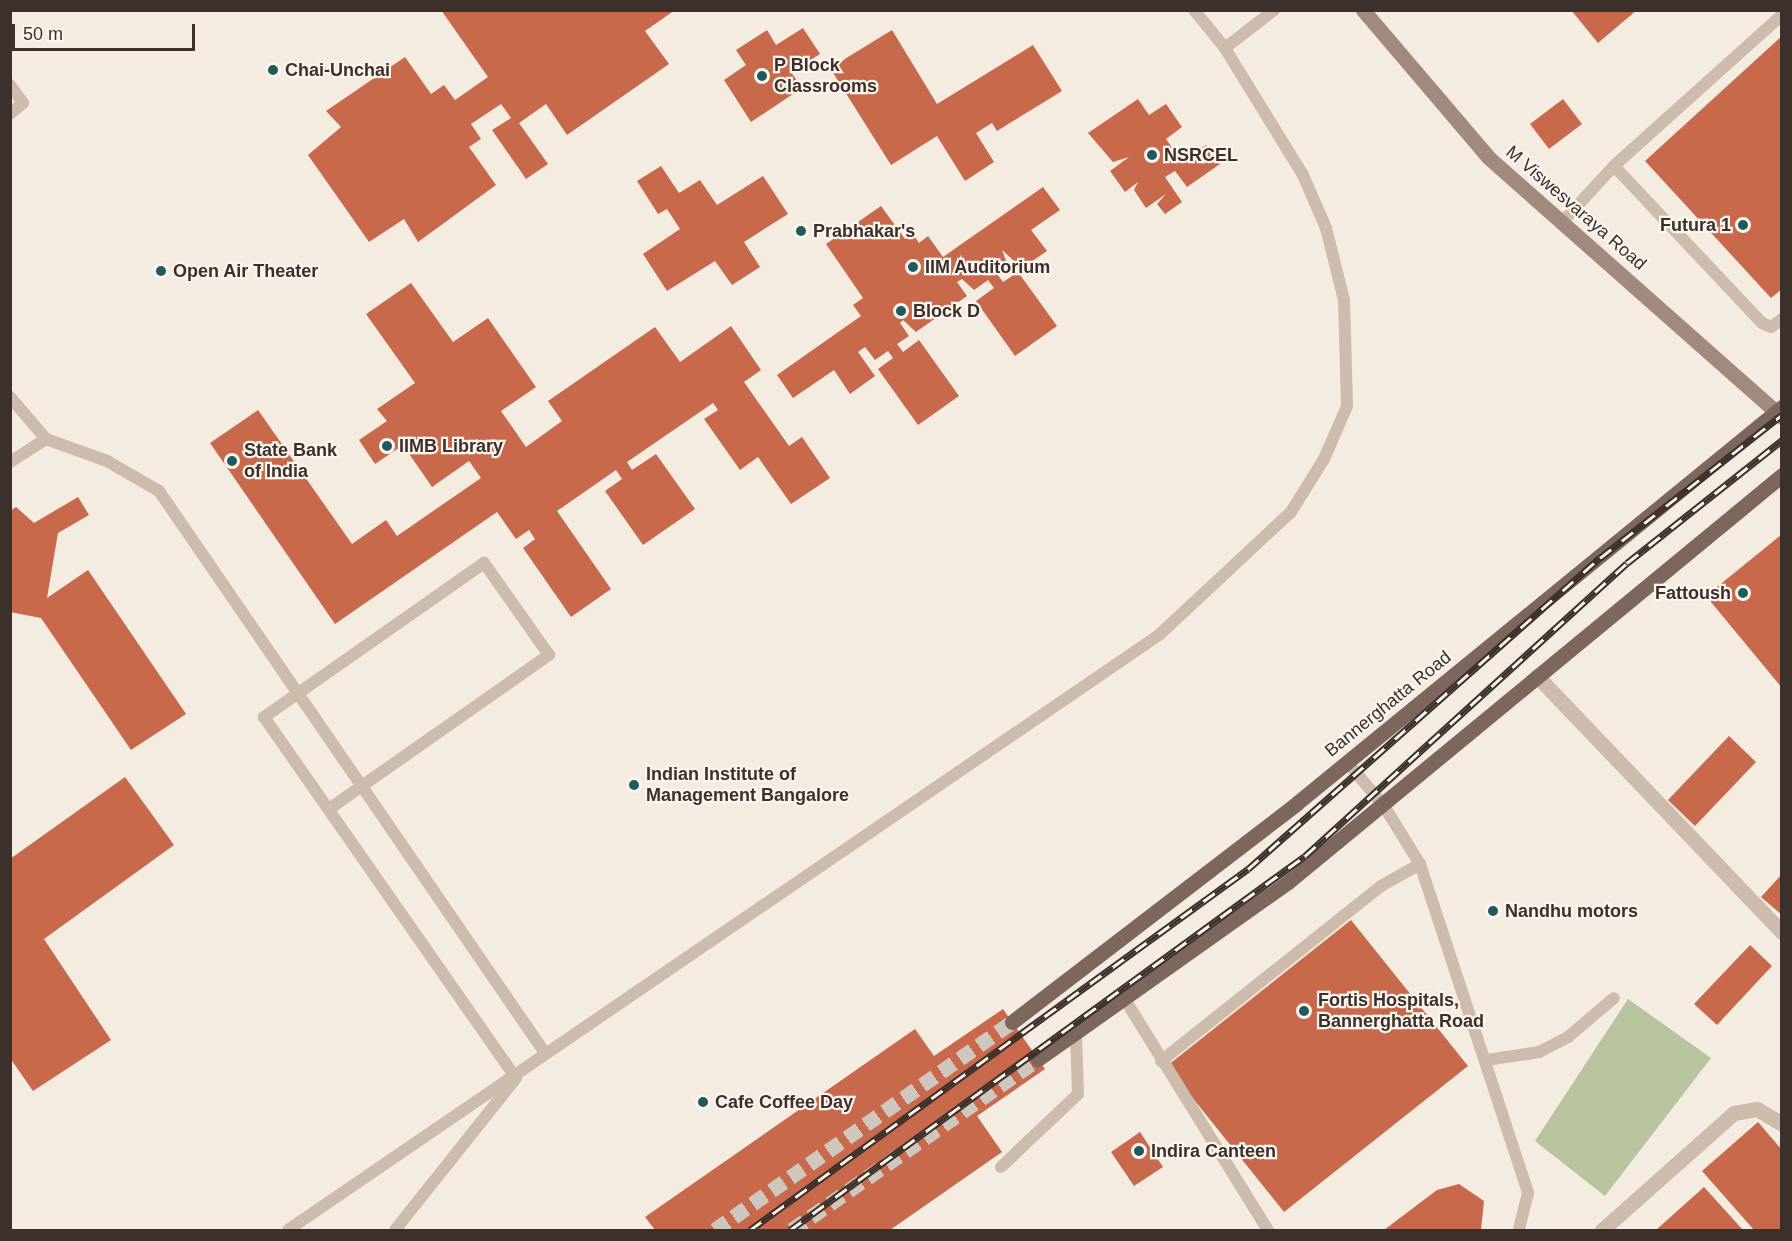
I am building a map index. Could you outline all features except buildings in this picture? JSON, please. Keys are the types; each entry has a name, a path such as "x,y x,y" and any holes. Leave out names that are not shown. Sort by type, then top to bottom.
{"main road":[{"name":"Bannerghatta Road","path":"1012,1022 1347,762 1780,412"},
{"path":"1038,1059 1288,882 1384,806 1537,676 1782,476"}],"street":[{"name":"M Viswesvaraya Road","path":"1363,10 1454,122 1780,412"},
{"path":"1537,676 1782,932"},
{"path":"1602,1230 1734,1113 1757,1108 1782,1124"}],"lane":[{"path":"288,1230 516,1078 545,1053 1159,635 1291,512 1324,459 1347,406 1344,300 1326,228 1303,175 1225,48 1194,10"},
{"path":"1225,48 1274,10"},
{"path":"1563,221 1614,166 1782,15"},
{"path":"10,85 23,103 10,114"},
{"path":"1614,166 1762,323 1771,327 1782,319"},
{"path":"10,397 46,439 107,462 159,491 297,694 358,789 545,1053"},
{"path":"10,462 46,439"},
{"path":"329,809 549,655 484,563 264,717 516,1078"},
{"path":"1347,762 1384,806 1420,864 1487,1060 1528,1193 1519,1230"},
{"path":"1161,1061 1381,885 1420,864"},
{"path":"1124,998 1161,1061 1269,1230"},
{"path":"1487,1060 1539,1052 1568,1037 1614,998"},
{"path":"1001,1167 1078,1094 1076,1033"},
{"path":"395,1230 516,1078"}],"green space":[{"path":"1628,999 1711,1058 1605,1196 1535,1141"}],"tunnel":[{"path":"715,1230 1012,1022"},
{"path":"792,1230 1038,1059"}],"railway":[{"path":"750,1230 1248,869 1600,558 1782,415"},
{"path":"790,1230 1305,856 1627,563 1782,440"}],"place":[{"name":"Chai-Unchai","path":"273,70"},
{"name":"P Block Classrooms","path":"762,76"},
{"name":"NSRCEL","path":"1152,155"},
{"name":"Futura 1","path":"1743,225"},
{"name":"Prabhakar's","path":"801,231"},
{"name":"IIM Auditorium","path":"913,267"},
{"name":"Open Air Theater","path":"161,271"},
{"name":"Block D","path":"901,311"},
{"name":"IIMB Library","path":"387,446"},
{"name":"State Bank of India","path":"232,461"},
{"name":"Fattoush","path":"1743,593"},
{"name":"Indian Institute of Management Bangalore","path":"634,785"},
{"name":"Nandhu motors","path":"1493,911"},
{"name":"Fortis Hospitals, Bannerghatta Road","path":"1304,1011"},
{"name":"Cafe Coffee Day","path":"703,1102"},
{"name":"Indira Canteen","path":"1139,1151"}]}
